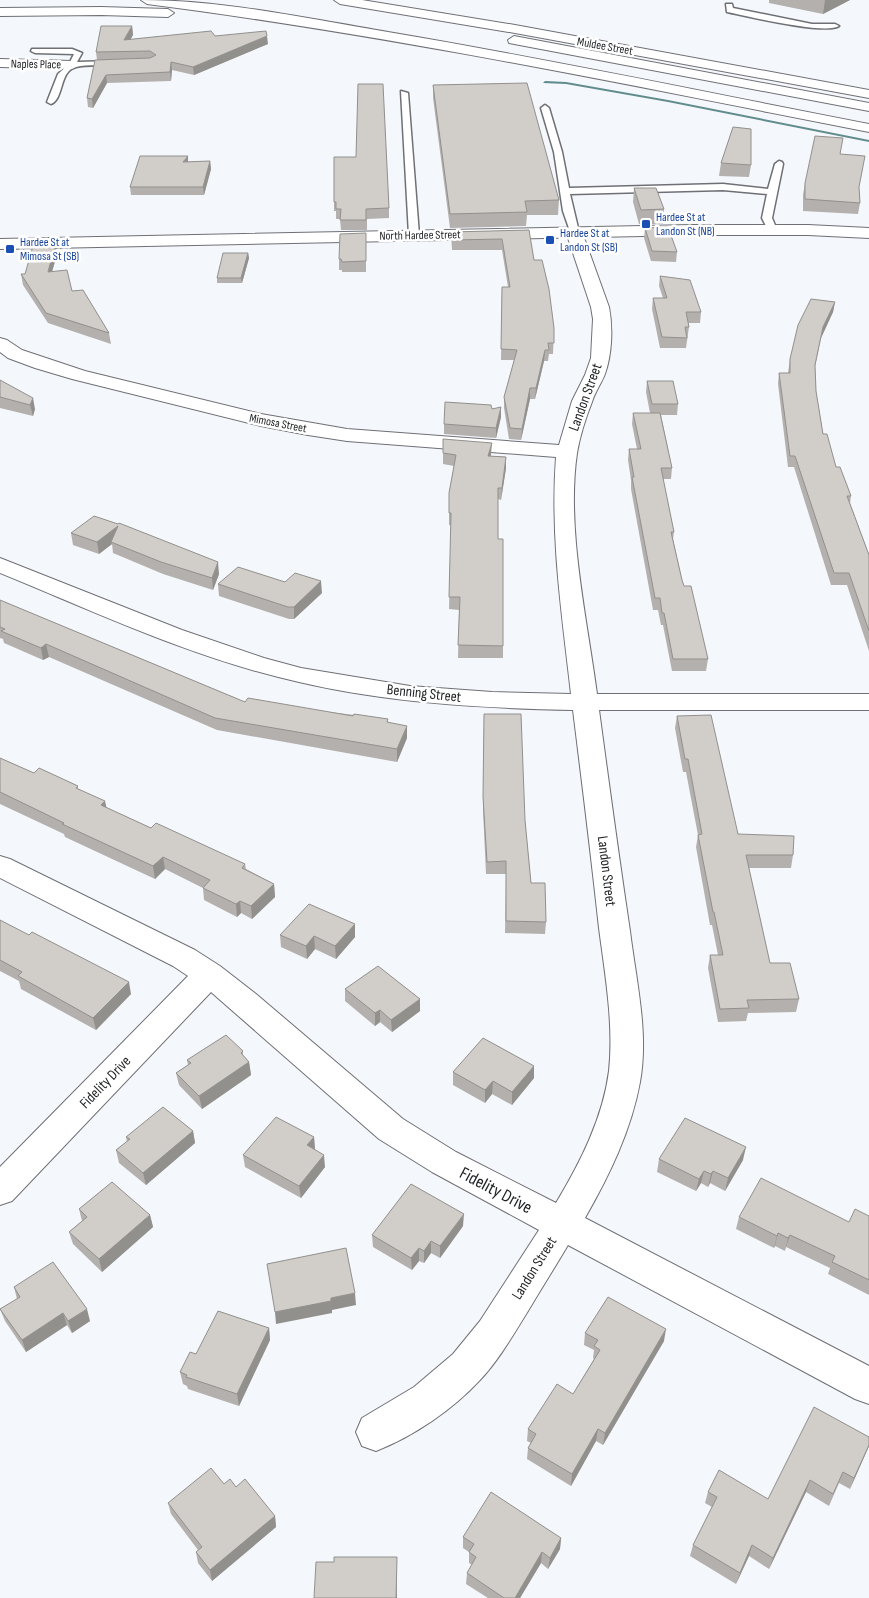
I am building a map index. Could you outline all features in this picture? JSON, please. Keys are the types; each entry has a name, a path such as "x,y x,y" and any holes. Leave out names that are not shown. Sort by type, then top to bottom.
{"main road":[{"path":"147,0 354,30 869,128"},
{"path":"334,6 380,17 869,107"},
{"name":"Muldee Street","path":"334,6 506,28 869,94"},
{"path":"0,12 101,11 168,13 354,30"},
{"name":"Naples Place","path":"0,63 72,65"},
{"name":"North Hardee Street","path":"0,244 574,232 772,230 869,233"},
{"name":"Landon Street","path":"376,1432 417,1409 458,1376 487,1342 592,1174 612,1128 623,1082 626,1037 587,702 566,552 564,497 567,452 582,401 595,375 601,348 600,307 574,232"},
{"name":"Mimosa Street","path":"0,344 15,354 79,375 261,420 347,435 567,452"},
{"name":"Benning Street","path":"0,565 173,635 255,663 300,675 410,694 492,700 587,702 869,702"},
{"name":"Fidelity Drive","path":"0,866 184,958 209,974 245,1002 391,1129 444,1162 869,1386"},
{"name":"Fidelity Drive","path":"0,1190 209,974"}],"lane":[{"path":"729,6 730,10 812,26 835,26"},
{"path":"35,51 78,53 72,65 62,74 51,102"},
{"path":"72,65 125,63"},
{"path":"404,93 414,235"},
{"path":"545,108 558,152 564,191 574,232"},
{"path":"772,230 767,218 779,164"},
{"path":"564,191 723,187 772,192"}],"building":[{"path":"101,26 132,26 124,40 211,31 215,36 266,31 267,36 193,67 171,62 170,72 106,75 92,99 87,98 95,60 150,58 156,55 150,51 96,52"},
{"path":"527,83 559,200 525,201 527,212 450,214 433,85"},
{"path":"358,84 383,84 389,208 366,209 366,220 340,220 341,209 336,209 336,202 334,202 334,157 356,157"},
{"path":"733,127 751,129 751,165 721,163"},
{"path":"815,136 843,138 840,154 865,156 859,187 860,203 805,199 805,183"},
{"path":"140,156 188,156 183,162 210,161 203,187 130,187"},
{"path":"634,188 656,188 664,209 641,210"},
{"path":"668,227 677,252 652,251 645,228"},
{"path":"529,230 534,260 542,260 549,289 554,343 548,343 549,350 545,350 536,388 530,388 522,429 510,428 504,397 517,350 501,349 502,287 510,287 502,239 452,240 451,232"},
{"path":"366,233 366,261 342,262 339,259 340,234"},
{"path":"55,245 48,272 67,270 72,291 83,290 109,333 46,313 21,274 25,274 33,246"},
{"path":"223,253 248,253 241,278 217,278"},
{"path":"660,276 690,280 701,312 686,312 689,327 685,327 687,338 662,337 653,298 667,298"},
{"path":"811,299 835,302 823,327 815,365 816,391 823,434 827,434 836,467 840,467 851,496 847,496 869,555 869,631 849,573 834,573 795,456 790,456 779,373 790,373 790,359 798,325"},
{"path":"0,380 33,398 30,405 0,397"},
{"path":"647,381 673,381 678,404 652,404"},
{"path":"445,402 491,405 492,409 501,407 496,428 444,424"},
{"path":"633,413 660,413 672,468 661,468 674,532 671,532 684,586 691,586 708,659 673,659 660,598 655,598 632,477 634,477 629,449 641,449"},
{"path":"443,439 492,443 488,456 506,457 502,488 498,488 498,539 503,539 503,646 458,645 460,597 449,597 451,513 449,513 449,493 456,455 443,453"},
{"path":"94,516 119,523 218,562 212,578 161,562 111,542 118,526 97,542 71,533"},
{"path":"238,567 285,582 295,573 321,581 294,607 288,607 218,584"},
{"path":"0,600 245,702 248,698 353,716 354,714 388,719 387,722 407,726 397,749 215,718 46,644 41,648 1,631 5,629 0,627"},
{"path":"484,714 521,714 525,820 531,883 545,883 546,922 506,921 506,861 487,862 483,797"},
{"path":"711,715 738,834 794,836 793,855 746,855 770,963 790,963 799,999 747,1000 749,1008 720,1009 710,955 723,955 698,835 702,834 688,759 685,759 677,716"},
{"path":"0,758 34,773 39,768 105,801 101,805 151,828 156,823 245,864 242,868 274,884 251,906 240,901 236,904 203,888 210,880 163,857 153,866 62,824 64,823 0,792"},
{"path":"309,904 355,924 335,946 314,936 306,946 280,935"},
{"path":"0,920 29,935 32,932 129,982 93,1018 18,976 22,972 0,960"},
{"path":"378,966 420,999 391,1020 380,1010 375,1013 345,989"},
{"path":"226,1035 243,1051 241,1053 249,1062 199,1096 176,1073 191,1063 187,1060"},
{"path":"483,1038 534,1066 512,1092 493,1081 485,1090 453,1072"},
{"path":"163,1107 193,1131 143,1173 116,1150 130,1139 126,1137"},
{"path":"276,1117 314,1137 307,1145 324,1155 299,1186 243,1155"},
{"path":"685,1118 746,1147 728,1178 713,1171 711,1174 704,1171 699,1179 659,1159"},
{"path":"761,1178 849,1222 855,1209 869,1216 869,1280 832,1262 835,1256 790,1235 788,1238 778,1233 777,1236 739,1217"},
{"path":"112,1182 150,1215 99,1259 69,1232 87,1217 79,1209"},
{"path":"411,1184 464,1214 440,1246 431,1241 424,1251 419,1248 411,1258 372,1235"},
{"path":"346,1248 355,1293 331,1298 331,1301 275,1312 267,1264"},
{"path":"53,1262 87,1309 68,1321 63,1313 22,1340 0,1309 20,1297 14,1287"},
{"path":"608,1297 666,1329 605,1433 598,1429 572,1474 528,1448 536,1434 528,1429 557,1384 573,1394 600,1350 594,1346 598,1340 585,1333"},
{"path":"218,1311 269,1328 237,1394 186,1377 187,1375 180,1372 190,1352 196,1354"},
{"path":"814,1407 869,1437 869,1445 854,1478 843,1472 833,1494 810,1480 773,1558 752,1545 740,1573 693,1545 717,1497 708,1492 719,1470 768,1499"},
{"path":"211,1468 224,1484 230,1479 236,1487 245,1479 275,1516 210,1570 196,1552 202,1547 168,1503"},
{"path":"491,1492 561,1538 550,1558 542,1552 515,1598 504,1598 467,1573 476,1557 469,1552 474,1544 463,1537"},
{"path":"334,1557 397,1557 396,1598 314,1598 316,1562 334,1562"}],"waterway":[{"path":"545,82 566,83 668,101 869,141"}],"place":[{"name":"Hardee St at Landon St (NB)","path":"646,224"},
{"name":"Hardee St at Landon St (SB)","path":"550,240"},
{"name":"Hardee St at Mimosa St (SB)","path":"10,249"}]}
